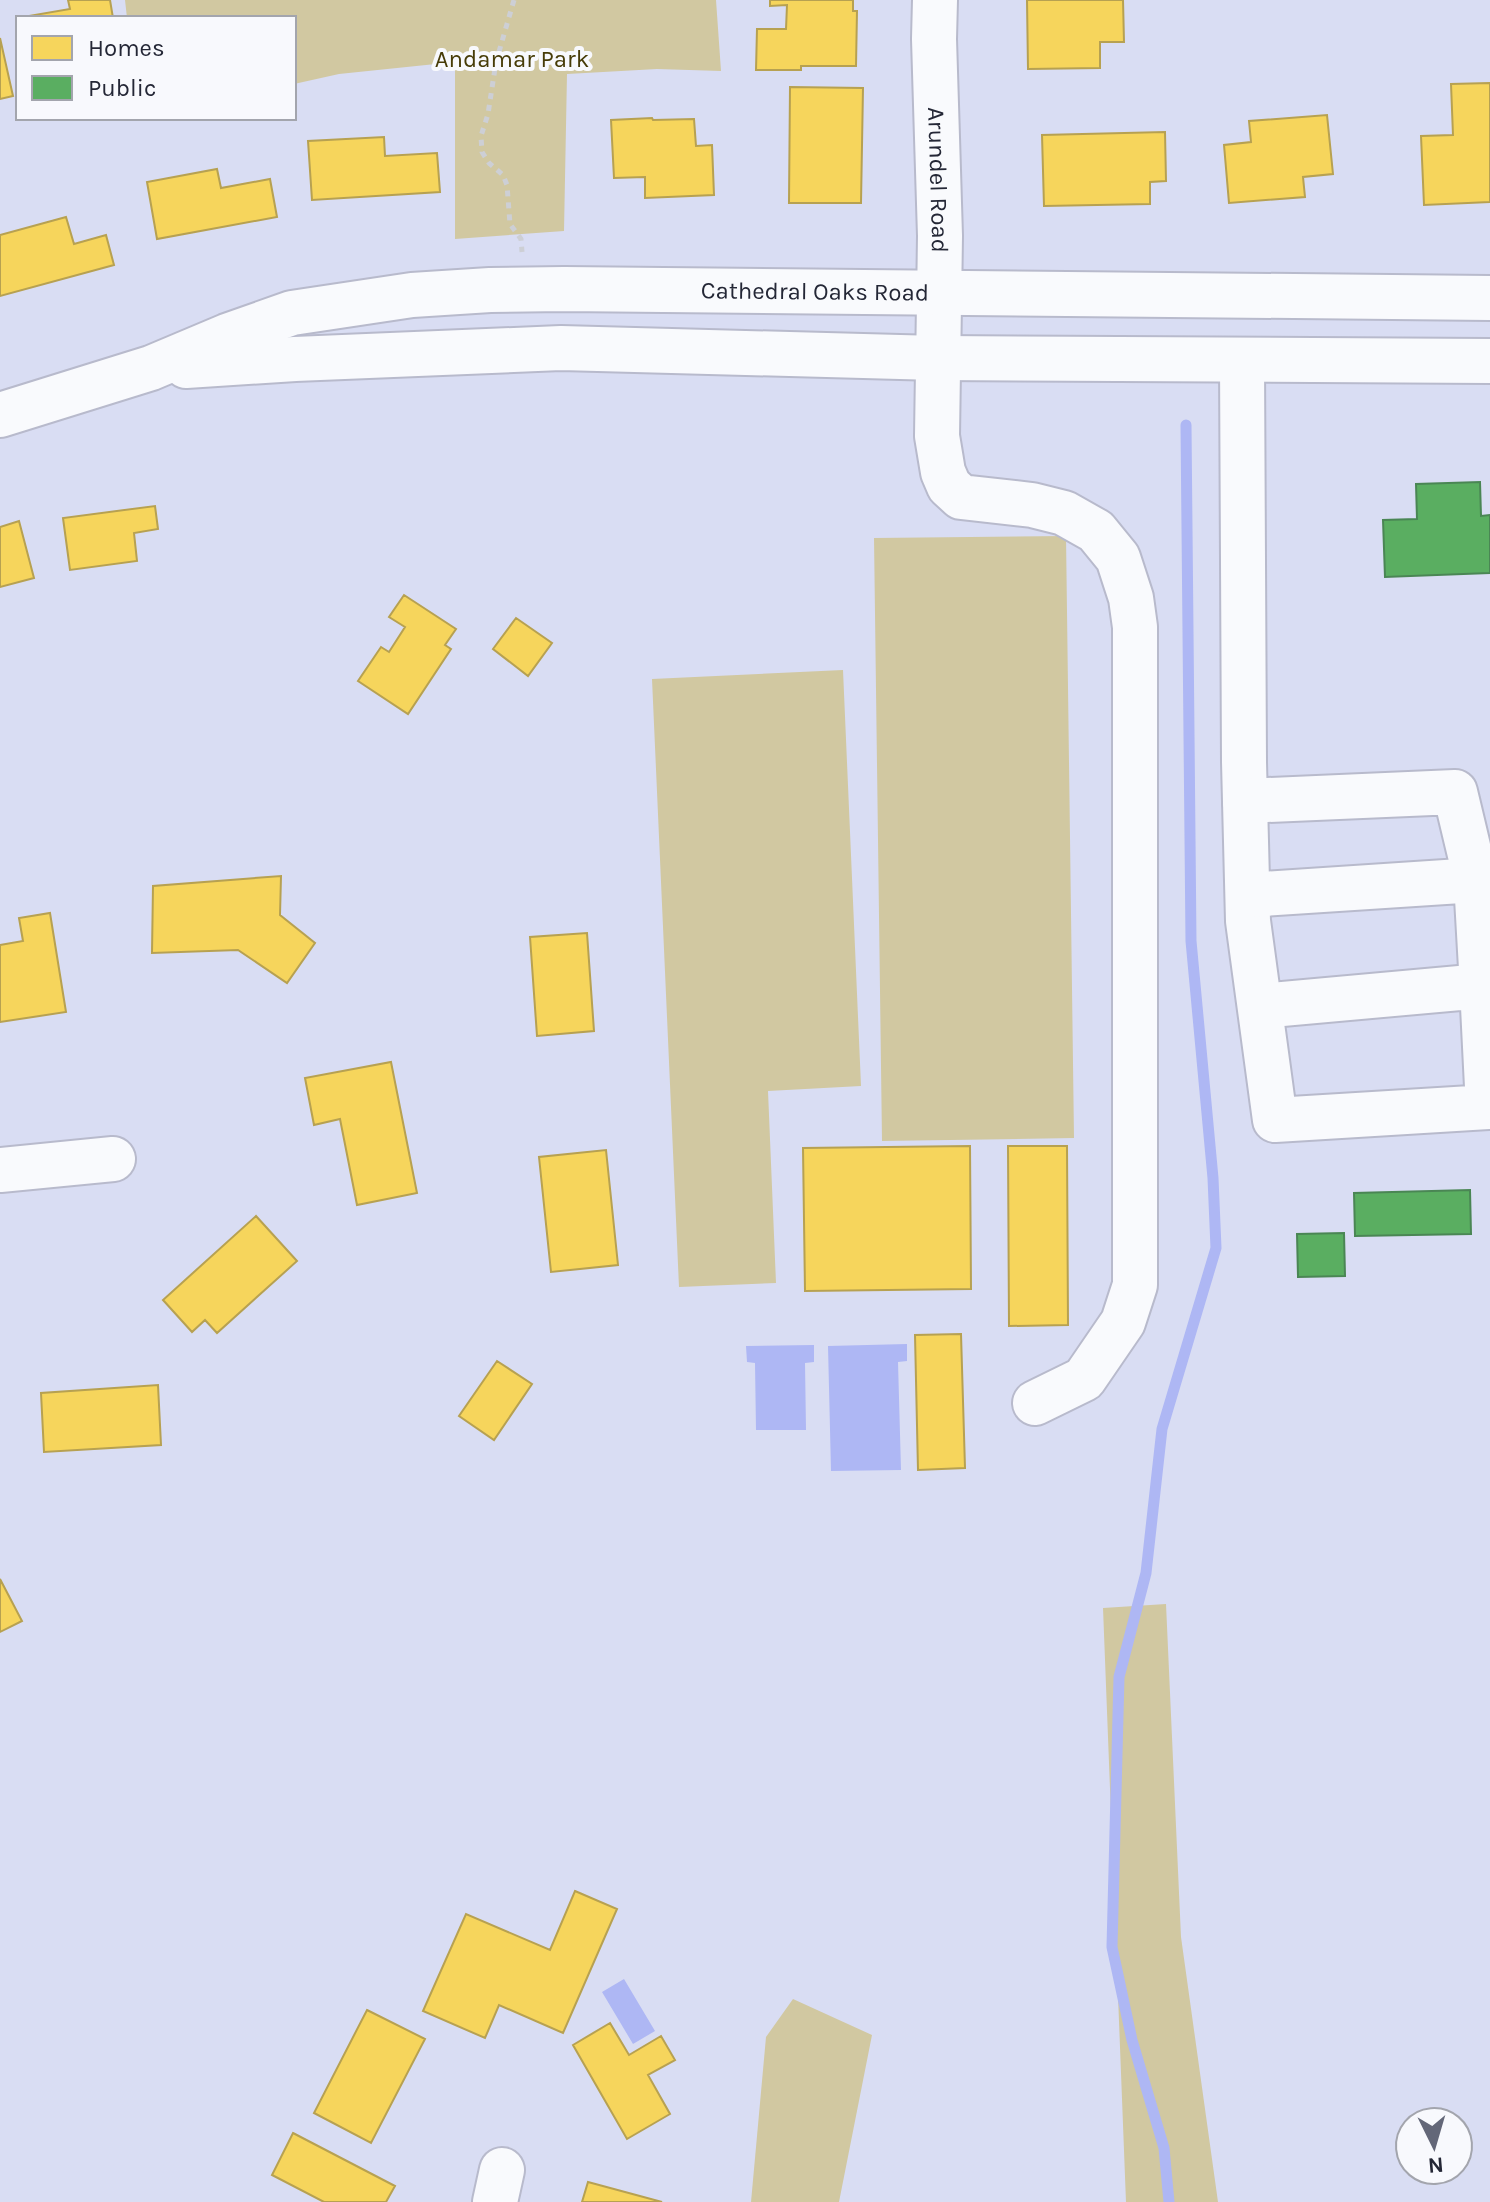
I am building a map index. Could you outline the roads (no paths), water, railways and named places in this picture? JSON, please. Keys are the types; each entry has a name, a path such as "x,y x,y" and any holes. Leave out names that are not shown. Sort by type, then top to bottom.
{"main road":[{"name":"Arundel Road","path":"935,0 940,236 937,436 943,472 949,486 961,497 1032,505 1064,513 1096,531 1118,558 1131,598 1135,627 1135,1285 1123,1322 1084,1379 1035,1403"},
{"name":"Cathedral Oaks Road","path":"0,415 151,368 292,313 412,295 524,289 1490,298"},
{"name":"Cathedral Oaks Road","path":"151,368 561,348 937,358 1490,361"},
{"path":"1242,361 1245,801 1248,921 1275,1120 1488,1107 1476,880 1455,792 1245,801"},
{"path":"1248,895 1476,880"},
{"path":"1261,1006 1482,986"},
{"path":"0,1170 113,1159"}],"water":[{"path":"907,1344 907,1361 898,1362 901,1470 831,1471 828,1346"},
{"path":"814,1345 814,1362 805,1363 806,1430 756,1430 755,1363 747,1362 746,1346"},
{"path":"624,1979 655,2031 633,2044 602,1992"}],"waterway":[{"path":"1169,2202 1164,2148 1132,2040 1112,1947 1119,1677 1146,1573 1162,1429 1216,1248 1213,1178 1191,941 1186,425"}],"park label":[{"name":"Andamar Park","path":"512,59"}]}
